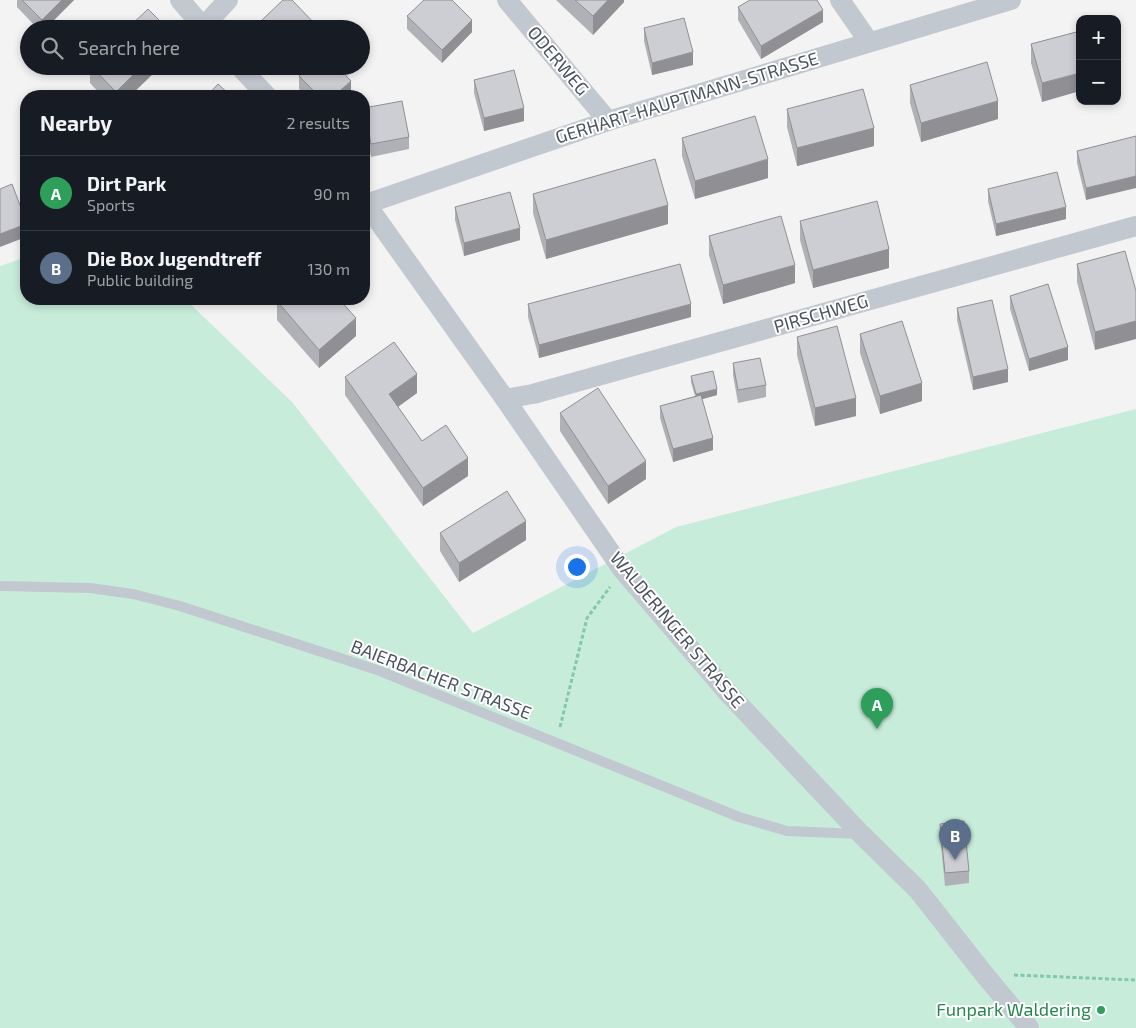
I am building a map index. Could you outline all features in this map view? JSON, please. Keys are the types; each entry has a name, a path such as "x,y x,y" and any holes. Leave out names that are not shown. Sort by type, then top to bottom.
{"street":[{"path":"180,0 197,20"},
{"path":"211,20 228,0"},
{"name":"ODERWEG","path":"508,0 608,121"},
{"path":"840,0 869,42"},
{"name":"GERHART-HAUPTMANN-STRASSE","path":"370,200 608,121 1011,0"},
{"path":"247,75 261,90"},
{"name":"WALDERINGER STRASSE","path":"370,209 506,399 622,569 728,693 861,834 918,890 1029,1028"},
{"name":"PIRSCHWEG","path":"506,399 533,394 1136,226"}],"lane":[{"name":"BAIERBACHER STRASSE","path":"0,586 90,588 132,594 180,606 380,671 739,817 787,831 861,834"}],"path":[{"path":"557,743 587,618 622,569"},
{"path":"984,974 1136,980"}],"green space":[{"path":"20,259 20,305 191,305 292,402 473,633 676,527 1136,409 1136,1028 0,1028 0,266"}],"building":[{"path":"22,0 62,0 42,20"},
{"path":"283,0 292,0 311,20 262,20"},
{"path":"424,0 452,0 472,20 442,50 407,16"},
{"path":"575,0 608,0 593,16"},
{"path":"750,0 817,0 823,10 761,46 738,7"},
{"path":"148,9 159,20 136,20"},
{"path":"684,18 693,52 652,63 644,28"},
{"path":"1076,32 1076,74 1042,83 1031,44"},
{"path":"987,62 998,101 921,123 910,85"},
{"path":"514,70 524,108 484,118 474,80"},
{"path":"100,75 133,75 118,90 114,90"},
{"path":"345,75 351,81 341,90 313,90 299,76"},
{"path":"218,84 224,90 212,90"},
{"path":"863,89 874,128 797,148 787,109"},
{"path":"402,101 409,137 371,144 370,107"},
{"path":"755,116 768,159 695,181 682,138"},
{"path":"1136,136 1136,176 1086,188 1077,151"},
{"path":"655,159 668,205 546,240 533,194"},
{"path":"1057,172 1066,207 996,224 988,189"},
{"path":"12,184 20,205 20,226 0,234 0,189"},
{"path":"510,192 520,228 464,243 455,207"},
{"path":"877,201 889,249 813,270 800,221"},
{"path":"781,216 795,265 723,285 709,236"},
{"path":"1125,251 1136,291 1136,321 1095,332 1077,264"},
{"path":"680,264 691,304 539,345 528,304"},
{"path":"1048,284 1068,347 1029,359 1010,296"},
{"path":"992,300 1008,369 973,377 957,308"},
{"path":"280,305 344,305 356,318 319,350"},
{"path":"902,321 922,383 880,396 860,334"},
{"path":"837,326 856,398 815,408 797,337"},
{"path":"394,342 417,374 389,394 422,441 446,425 468,458 423,488 345,377"},
{"path":"760,358 766,385 738,390 733,363"},
{"path":"713,371 717,389 696,394 691,376"},
{"path":"598,388 646,461 608,486 560,413"},
{"path":"701,395 713,438 673,449 660,406"},
{"path":"507,491 526,521 459,563 440,533"},
{"path":"964,821 969,871 945,873 940,824"}],"place":[{"name":"Dirt Park","path":"877,729"},
{"name":"Die Box Jugendtreff","path":"955,860"},
{"name":"Funpark Waldering","path":"1101,1010"}]}
